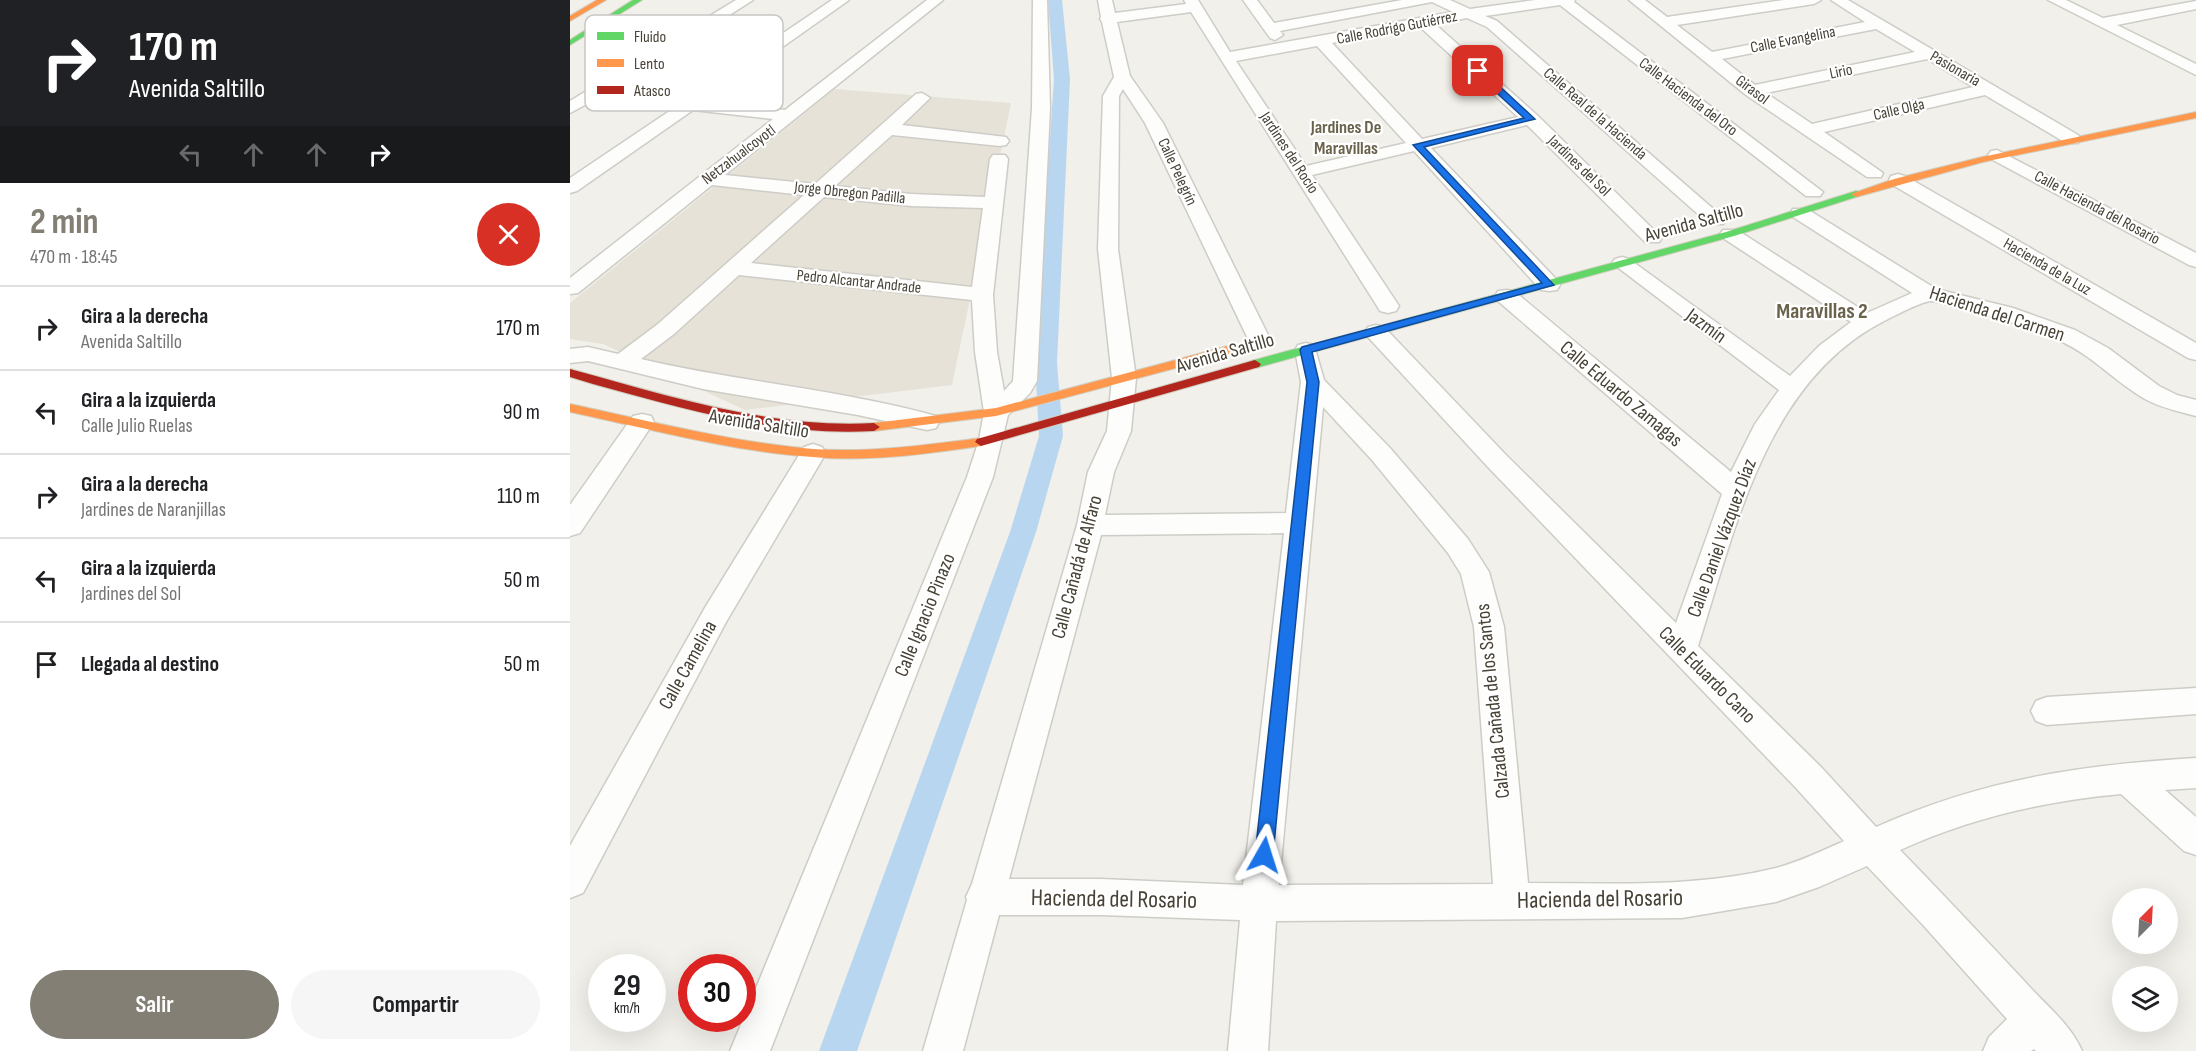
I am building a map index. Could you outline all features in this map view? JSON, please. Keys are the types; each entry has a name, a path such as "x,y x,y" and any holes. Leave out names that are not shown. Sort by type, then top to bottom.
{"street":[{"path":"570,19 602,0"},
{"path":"614,15 638,0"},
{"path":"721,15 746,0"},
{"path":"783,41 842,0"},
{"name":"Netzahualcoyotl","path":"570,288 936,0"},
{"path":"994,426 1025,381 1041,108 1040,0"},
{"path":"1250,0 1273,32 1426,0"},
{"path":"1344,0 1356,13"},
{"name":"Calle Real de la Hacienda","path":"1438,0 1492,24 1724,223 1866,322"},
{"name":"Calle Rodrigo Gutiérrez","path":"1226,58 1471,13 1566,0"},
{"name":"Calle Hacienda del Oro","path":"1566,0 1818,191"},
{"name":"Girasol","path":"1636,0 1752,91 1874,173"},
{"path":"1665,21 1814,0"},
{"name":"Pasionaria","path":"1838,0 2072,139"},
{"path":"2055,0 2196,70"},
{"path":"1106,9 1193,3"},
{"name":"Jardines del Rocío","path":"1193,3 1226,58 1302,172 1385,313"},
{"path":"2102,23 2196,5"},
{"name":"Calle Pelegrín","path":"1106,9 1122,77 1154,123 1255,343"},
{"name":"Jardines del Sol","path":"1425,23 1658,236"},
{"name":"Calle Evangelina","path":"1709,57 1878,24"},
{"path":"570,43 585,34"},
{"path":"1322,42 1549,285"},
{"path":"2171,57 2196,52"},
{"name":"Lirio","path":"1752,91 1930,54"},
{"name":"Calle Cañadá de Alfaro","path":"943,1051 984,897 1090,525 1101,472 1119,430 1114,393 1108,249 1111,96 1122,77"},
{"name":"Calle Olga","path":"1809,130 1988,89"},
{"path":"622,362 666,329 922,98"},
{"path":"570,108 585,99"},
{"path":"570,187 681,111"},
{"path":"748,111 789,116"},
{"name":"Avenida Saltillo","path":"1993,149 2072,139 2196,115"},
{"path":"1302,172 1531,119"},
{"name":"Avenida Saltillo","path":"570,408 760,447 813,453 866,454 926,450 994,426 1039,400 1114,393 1306,350 1385,313 1510,285 1549,285 1627,253 1724,223 1796,206 1897,174 1993,149 2056,128 2079,124"},
{"name":"Calle Ignacio Pinazo","path":"750,1051 976,488 994,426 982,295 999,150 887,129"},
{"name":"Calle Hacienda del Rosario","path":"1993,149 2196,261"},
{"name":"Avenida Saltillo","path":"1854,179 1874,173 1897,174"},
{"name":"Hacienda de la Luz","path":"1897,174 2196,353"},
{"name":"Jorge Obregon Padilla","path":"707,179 911,200 994,203"},
{"name":"Avenida Saltillo","path":"1796,206 1818,191"},
{"name":"Hacienda del Carmen","path":"1796,206 1928,294 2005,313 2067,335 2100,352 2151,392 2169,401 2196,408"},
{"name":"Avenida Saltillo","path":"1695,226 1724,223"},
{"name":"Avenida Saltillo","path":"1627,253 1658,236"},
{"name":"Jazmín","path":"1627,253 1791,388"},
{"name":"Avenida Saltillo","path":"1510,285 1533,270 1555,264"},
{"name":"Pedro Alcantar Andrade","path":"735,268 982,295"},
{"name":"Calle Eduardo Zamagas","path":"1510,285 1736,491"},
{"name":"Calle Daniel Vázquez Díaz","path":"1682,649 1736,491 1749,460 1791,388 1839,342 1866,322 1928,294"},
{"name":"Calle Eduardo Cano","path":"1385,313 1505,469 1809,778 1870,845 1937,913 2062,1051"},
{"name":"Avenida Saltillo","path":"570,373 598,382 727,413 780,423 856,429 927,422 1032,429 1114,393 1255,343"},
{"path":"1248,1051 1259,903 1313,382 1306,350"},
{"path":"570,356 588,354 703,381 858,407 927,422"},
{"name":"Calzada Cañada de los Santos","path":"1313,382 1381,454 1458,546 1475,572 1489,627 1512,900"},
{"path":"570,526 642,422"},
{"name":"Calle Camelina","path":"570,881 716,614 813,453"},
{"path":"1090,525 1297,523"},
{"path":"2047,711 2196,701"},
{"name":"Hacienda del Rosario","path":"984,897 1101,897 1259,903 1682,900 1745,893 1806,876 1870,845 1946,815 2010,794 2061,784 2196,773"},
{"path":"2126,777 2196,839"},
{"path":"2003,1051 2035,1020"}],"shaded area":[{"path":"835,89 1011,103 952,385 745,410 603,344 570,339 570,303"}],"waterway":[{"path":"838,1051 1023,532 1051,436 1046,363 1062,79 1055,0"}],"traffic: fast":[{"path":"614,15 638,0"},
{"path":"570,43 585,34"},
{"path":"1255,364 1730,234 1856,194"}],"traffic: slow":[{"path":"570,19 602,0"},
{"path":"1856,194 1982,159 2196,115"},
{"path":"874,427 996,412 1228,350"},
{"path":"570,408 752,446 813,453 876,453 981,442"}],"traffic: jam":[{"path":"981,442 1255,364"},
{"path":"570,373 638,392 776,423 850,429 874,427"}],"district":[{"name":"Jardines De Maravillas","path":"1346,137"},
{"name":"Maravillas 2","path":"1822,311"}],"route":[{"path":"1264,855 1313,382 1306,350 1549,285 1418,145 1531,119 1478,71"}]}
